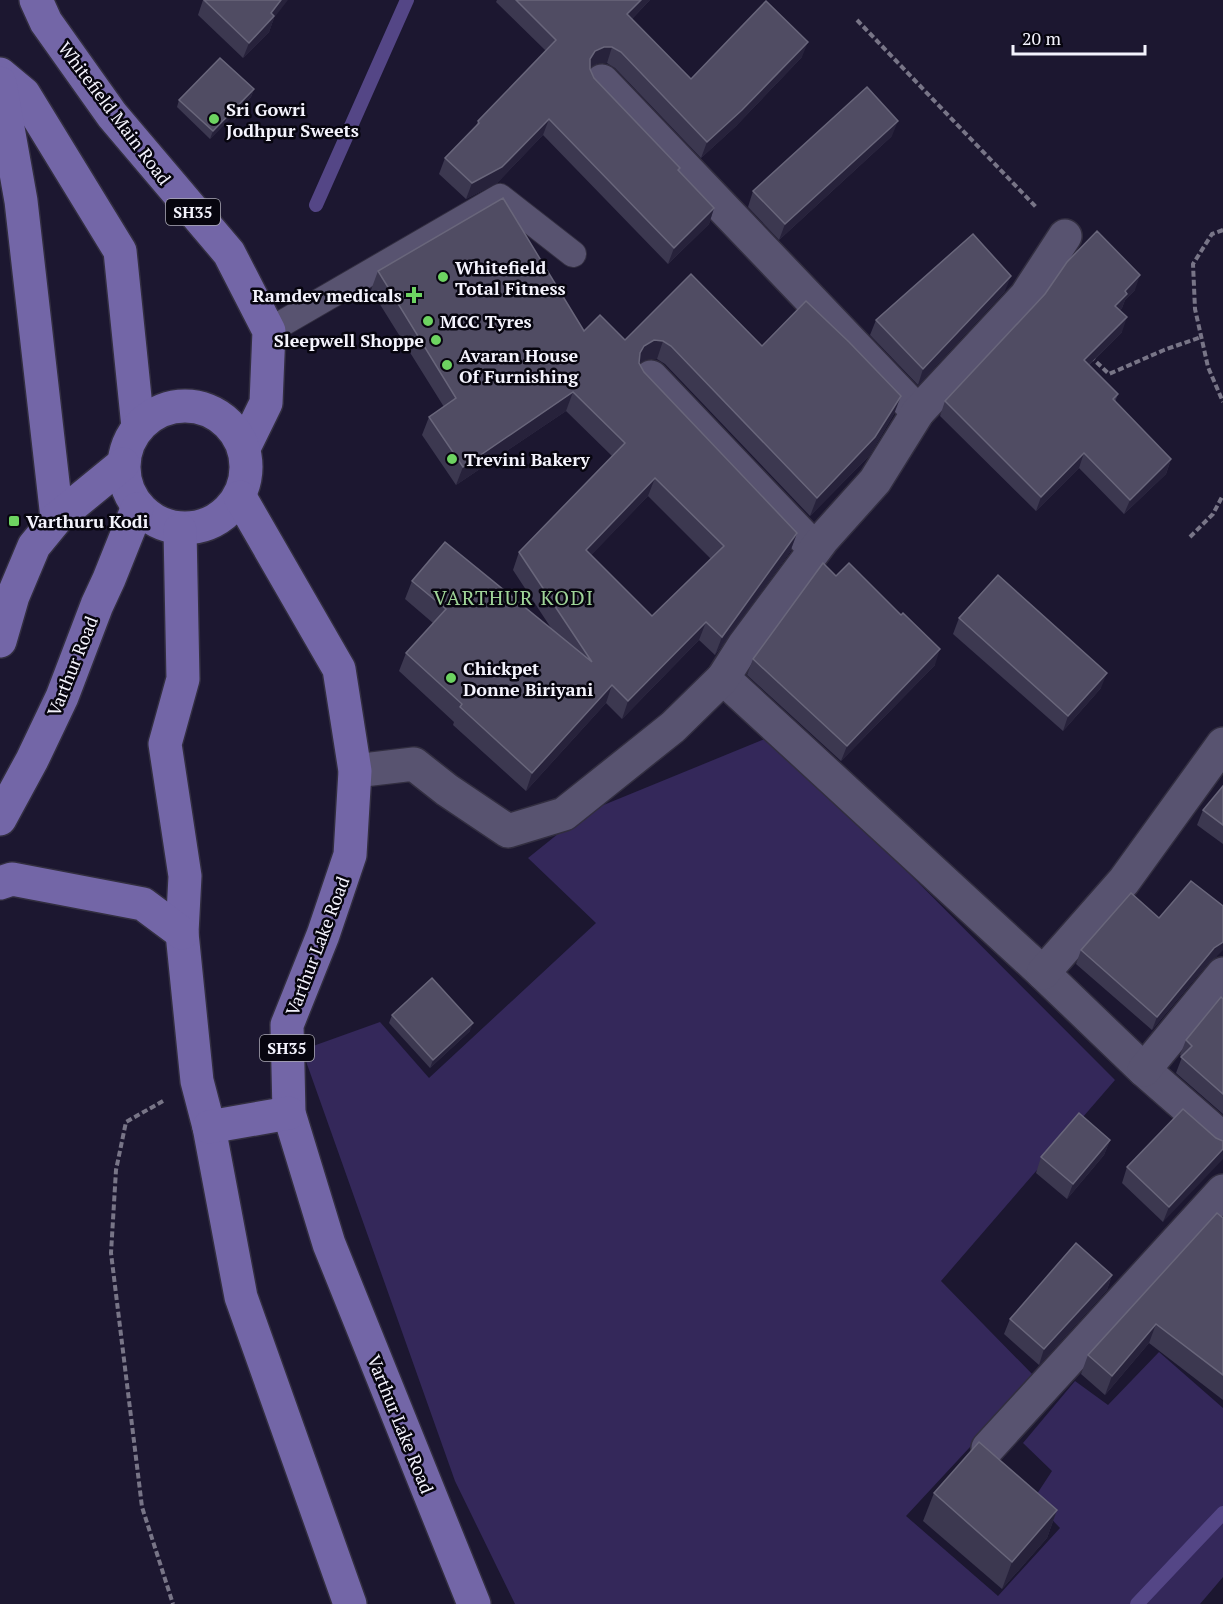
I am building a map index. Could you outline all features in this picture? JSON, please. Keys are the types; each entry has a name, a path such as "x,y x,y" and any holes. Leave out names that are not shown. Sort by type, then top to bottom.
{"main road":[{"name":"Whitefield Main Road","path":"36,0 46,22 112,115 229,253 269,331 266,403 244,448 247,473 240,497"},
{"path":"0,74 24,94 120,252 138,427"},
{"path":"0,83 21,201 57,518"},
{"path":"240,497 204,527 180,530 157,524 137,509 126,488 123,464 127,444 138,427 155,413 176,406 198,407 218,415 234,430 244,448"},
{"path":"0,641 6,594 34,546 57,518 123,464"},
{"name":"Varthur Lake Road","path":"240,497 339,669 355,771 350,855 323,935 287,1025 289,1113 328,1244 474,1604"},
{"name":"Varthur Road","path":"0,819 62,697 97,604 137,509"},
{"path":"180,530 183,679 165,744 185,876 182,933 197,1081 209,1127 241,1297 351,1604"},
{"path":"0,883 12,879 143,904 182,933"},
{"path":"209,1127 289,1113"}],"street":[{"path":"602,81 918,412"},
{"path":"355,771 414,764 447,790 508,831 564,814 673,727 723,678 744,645 815,549 875,481 918,412 1026,296 1065,236"},
{"path":"651,377 815,549"},
{"path":"723,678 1043,973 1144,1070 1223,1139"},
{"path":"1043,973 1124,881 1223,744"},
{"path":"1144,1070 1223,974"},
{"path":"988,1448 1223,1191"}],"lane":[{"path":"269,331 500,197 573,254"}],"path":[{"path":"856,20 1065,236"},
{"path":"1223,230 1212,234 1193,264 1195,309 1201,337 1208,367 1223,402"},
{"path":"1084,351 1109,374 1201,337"},
{"path":"1190,537 1213,514 1223,495"},
{"path":"174,1604 142,1507 111,1253 116,1170 126,1122 197,1081"}],"shaded area":[{"path":"772,736 1115,1080 941,1281 1035,1377 906,1516 998,1596 1060,1528 1033,1500 1052,1471 1023,1443 1075,1381 1108,1405 1159,1352 1223,1408 1223,1577 1200,1604 515,1604 455,1481 302,1050 380,1022 429,1078 596,923 528,858 584,813"}],"building":[{"path":"204,0 281,0 271,13 274,16 249,43"},
{"path":"516,0 641,0 627,14 691,79 766,1 808,42 742,110 707,142 621,52 612,47 604,47 595,51 590,59 590,69 594,78 680,168 678,170 714,208 674,248 549,119 502,167 472,183 445,158 556,40"},
{"path":"220,58 254,89 213,131 179,100"},
{"path":"867,87 898,121 785,224 753,191"},
{"path":"503,198 584,331 600,315 625,340 691,274 762,346 806,301 901,396 875,437 817,498 671,346 663,341 654,340 644,346 640,353 639,363 644,372 797,533 722,637 706,622 628,701 612,685 532,773 460,707 462,704 406,653 446,609 412,581 445,542 592,662 519,552 625,443 573,392 463,467 429,417 456,398 378,271","holes":["655,478 724,546 652,616 586,550"]},
{"path":"1097,231 1140,275 1125,291 1127,294 1115,306 1127,317 1084,360 1118,394 1113,399 1171,459 1130,500 1084,453 1041,497 945,401 1045,294 1067,262"},
{"path":"973,234 1011,276 923,369 876,320"},
{"path":"823,563 836,576 849,563 901,615 903,613 940,649 847,746 753,659"},
{"path":"998,575 1107,673 1068,716 959,618"},
{"path":"1223,786 1223,825 1203,810"},
{"path":"1191,881 1223,906 1223,942 1214,948 1157,1017 1081,950 1131,893 1159,918"},
{"path":"432,978 473,1023 433,1060 392,1015"},
{"path":"1221,997 1223,999 1223,1094 1181,1057 1192,1046 1186,1040"},
{"path":"1183,1109 1216,1138 1223,1141 1223,1149 1169,1207 1127,1167"},
{"path":"1079,1113 1110,1140 1073,1184 1041,1157"},
{"path":"1217,1213 1223,1218 1223,1375 1156,1324 1112,1376 1088,1355"},
{"path":"1076,1243 1112,1275 1044,1349 1010,1319"},
{"path":"979,1442 1057,1510 1012,1562 934,1493"}],"waterway":[{"path":"316,205 407,0"},
{"path":"1137,1604 1223,1513"}],"place":[{"name":"Sri Gowri Jodhpur Sweets","path":"214,119"},
{"name":"Whitefield Total Fitness","path":"443,277"},
{"name":"Ramdev medicals","path":"414,295"},
{"name":"MCC Tyres","path":"428,321"},
{"name":"Sleepwell Shoppe","path":"436,340"},
{"name":"Avaran House Of Furnishing","path":"447,365"},
{"name":"Trevini Bakery","path":"452,459"},
{"name":"Varthuru Kodi","path":"14,521"},
{"name":"Chickpet Donne Biriyani","path":"451,678"}],"district":[{"name":"VARTHUR KODI","path":"514,597"}]}
